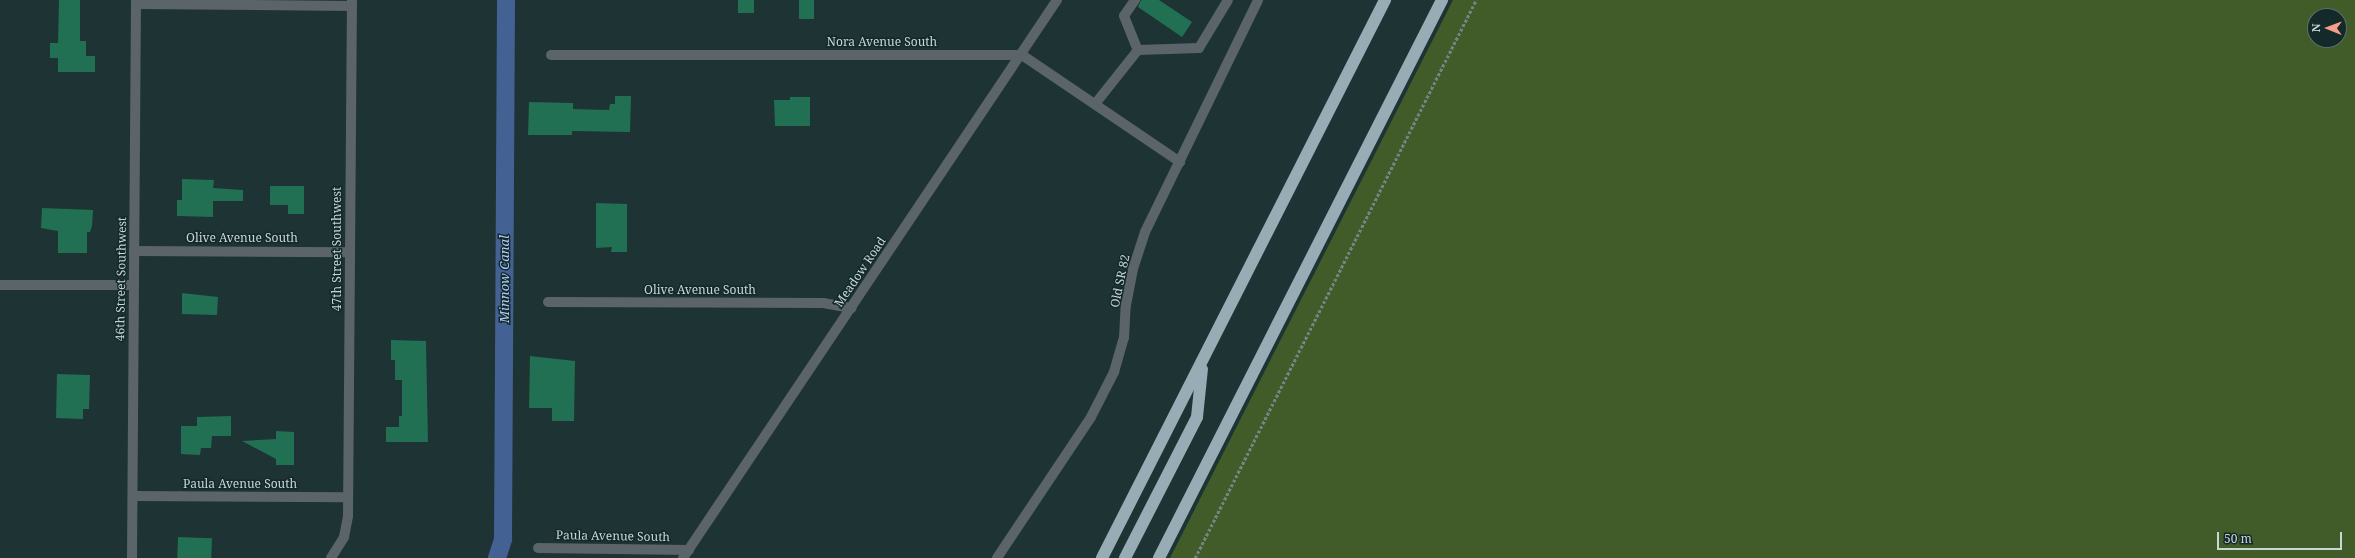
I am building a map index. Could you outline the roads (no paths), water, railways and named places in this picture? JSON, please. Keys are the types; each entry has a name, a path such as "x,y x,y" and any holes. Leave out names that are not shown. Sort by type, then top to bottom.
{"highway":[{"path":"1102,558 1384,0"},
{"path":"1159,558 1442,0"},
{"path":"1125,558 1197,417 1202,362"}],"street":[{"name":"Meadow Road","path":"686,554 1022,55 1057,0"},
{"path":"1135,0 1124,16 1138,50"},
{"path":"1095,104 1138,50 1199,48 1228,0"},
{"name":"Old SR 82","path":"997,558 1091,417 1114,372 1124,338 1126,305 1133,269 1145,232 1258,0"},
{"path":"136,2 352,3"},
{"name":"46th Street Southwest","path":"132,558 136,2"},
{"name":"47th Street Southwest","path":"331,558 344,537 348,497 352,3"},
{"name":"Nora Avenue South","path":"551,55 1022,55"},
{"path":"1022,55 1180,162"},
{"name":"Olive Avenue South","path":"134,251 350,252"},
{"path":"0,285 134,285"},
{"name":"Olive Avenue South","path":"548,302 823,303 852,308"},
{"name":"Paula Avenue South","path":"133,496 348,497"},
{"name":"Paula Avenue South","path":"538,548 686,554"}],"waterway":[{"name":"Minnow Canal","path":"497,558 503,539 506,0"}]}
